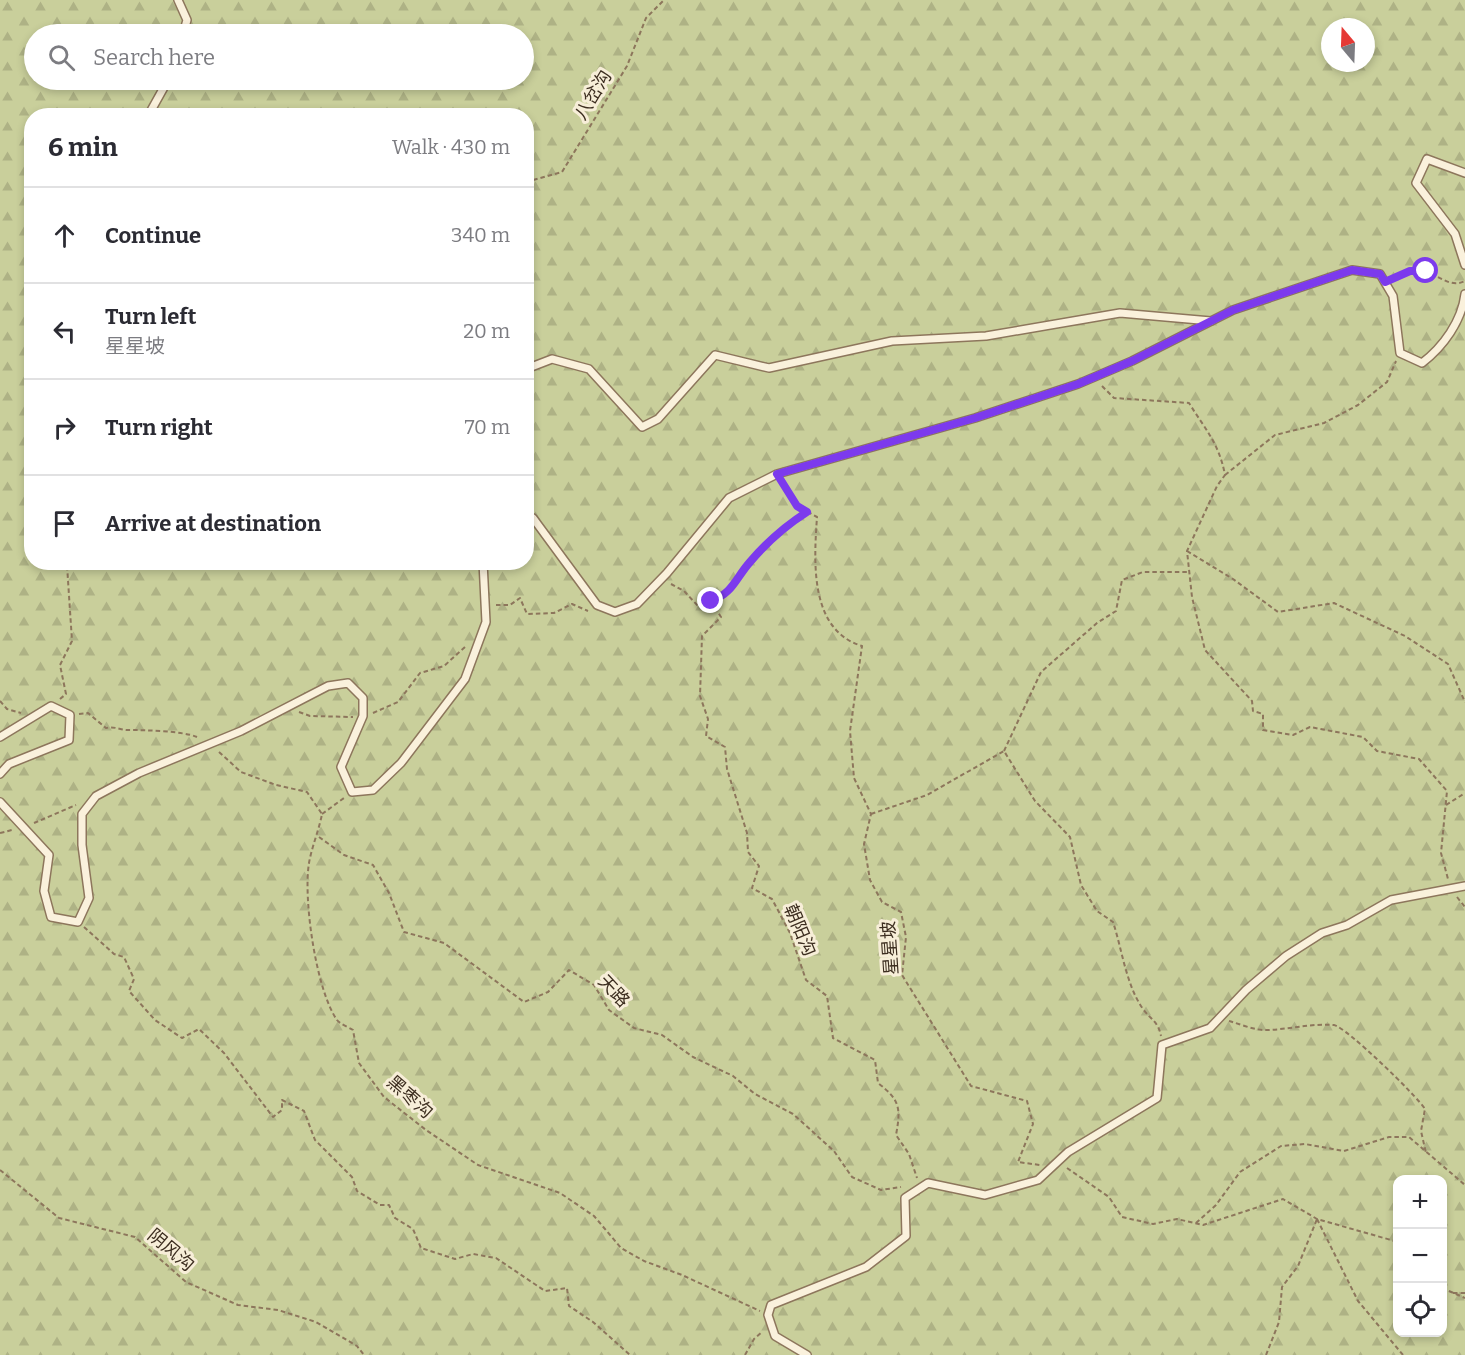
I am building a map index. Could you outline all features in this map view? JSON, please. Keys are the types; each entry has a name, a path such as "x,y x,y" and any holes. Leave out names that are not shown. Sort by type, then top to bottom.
{"lane":[{"path":"178,0 187,20 186,24"},
{"path":"152,108 162,90"},
{"path":"1465,173 1427,159 1416,183 1455,234 1465,265"},
{"path":"534,519 597,605 615,612 637,604 729,498 777,474 975,418 1093,377 1132,361 1233,310 1352,270 1380,274 1393,296 1400,353 1422,363 1439,350 1463,308 1465,294"},
{"path":"534,366 552,359 589,369 642,427 658,419 715,355 769,368 892,341 986,336 1120,313 1211,321"},
{"path":"0,802 25,826 49,855 44,891 51,917 78,922 89,898 82,845 82,814 96,796 139,773 328,687 348,683 363,698 363,716 341,767 352,792 373,790 401,763 465,679 486,622 483,570"},
{"path":"0,737 51,706 70,715 69,740 9,764 0,774"},
{"path":"807,1355 775,1336 768,1315 771,1305 866,1268 906,1236 905,1198 928,1183 985,1195 1038,1180 1068,1152 1157,1098 1162,1045 1210,1028 1246,990 1286,956 1322,933 1347,925 1391,900 1465,886"}],"path":[{"name":"八岔沟","path":"534,180 562,172 627,66 646,18 664,0"},
{"path":"1385,282 1410,271 1426,271 1444,281 1459,284 1465,281"},
{"path":"1400,353 1387,382 1358,405 1324,423 1275,435 1225,476 1217,486 1187,551 1192,597 1205,650 1252,701 1253,711 1263,714 1263,730 1293,735 1310,727 1331,730 1363,737 1377,751 1419,759 1447,791 1441,853 1451,889 1465,907"},
{"path":"1093,377 1114,398 1189,403 1211,434 1222,456 1225,476"},
{"path":"777,474 797,506 817,517 814,561 817,587 831,625 846,641 862,646 850,731 854,778 872,814 927,795 1004,751 1041,672 1097,623 1116,611 1122,580 1143,573 1191,572"},
{"path":"660,579 684,591 698,606 726,596 749,563 780,530 807,512"},
{"path":"1187,551 1233,579 1278,612 1334,603 1405,636 1448,664 1465,702"},
{"path":"51,706 66,694 60,665 72,641 67,570"},
{"path":"485,606 510,604 520,598 527,614 554,613 572,604 589,611 597,605"},
{"name":"朝阳沟","path":"711,601 721,617 702,636 700,696 708,718 706,736 725,747 727,769 747,833 748,852 759,866 752,888 772,899 789,933 806,980 827,996 833,1038 875,1060 878,1083 893,1094 900,1113 896,1135 909,1154 920,1188"},
{"path":"288,707 310,716 363,716 398,702 420,674 444,666 464,647 479,642"},
{"path":"0,701 8,709 32,717"},
{"path":"70,715 88,713 106,728 116,726 126,730 142,728 164,733 187,733 209,743 241,772 276,785 307,792 322,814 352,792"},
{"path":"1004,751 1035,801 1070,837 1081,885 1097,911 1113,922 1130,979 1143,1009 1158,1023 1162,1045"},
{"path":"1446,804 1465,793"},
{"path":"0,833 25,826 76,805"},
{"name":"黑枣沟","path":"322,814 318,837 309,863 311,941 321,980 338,1021 352,1030 359,1063 384,1097 478,1165 560,1192 594,1216 621,1248 768,1315"},
{"name":"星星坡","path":"872,814 864,844 870,880 882,902 901,912 906,938 902,975 971,1086 1027,1101 1033,1124 1018,1162 1053,1166"},
{"name":"天路","path":"318,837 344,855 373,865 389,893 404,932 444,943 524,1002 548,992 569,969 594,985 609,1010 634,1028 662,1035 693,1057 733,1076 755,1094 793,1114 834,1151 852,1177 881,1190 902,1187 920,1188"},
{"path":"78,922 114,954 124,957 134,979 129,991 155,1020 182,1038 199,1029 224,1053 273,1117 282,1110 282,1100 304,1111 315,1140 352,1177 357,1191 380,1205 389,1205 395,1218 412,1229 421,1248 455,1259 473,1254 496,1258 544,1291 567,1288 569,1306 593,1322 630,1355"},
{"path":"1219,1019 1262,1030 1336,1025 1350,1034 1391,1075 1416,1095 1425,1109 1421,1131 1426,1153"},
{"path":"1196,1223 1216,1205 1240,1172 1281,1146 1305,1144 1344,1151 1389,1137 1409,1137 1465,1185"},
{"path":"1053,1166 1071,1168 1109,1197 1122,1217 1153,1224 1177,1219 1203,1225 1283,1198 1317,1219 1393,1241"},
{"name":"阴风沟","path":"0,1170 59,1218 135,1237 186,1282 238,1305 278,1310 316,1322 357,1346 364,1355"},
{"path":"1266,1355 1279,1322 1281,1287 1298,1266 1317,1219"},
{"path":"1317,1219 1358,1301 1403,1355"},
{"path":"1447,1291 1465,1298"},
{"path":"1450,1293 1465,1293"},
{"path":"745,1355 754,1339 771,1324"}],"green space":[{"path":"0,0 1465,0 1465,1355 0,1355"}],"route":[{"path":"711,601 726,596 749,563 780,530 807,512 797,506 777,474 975,418 1078,384 1132,361 1233,310 1352,270 1380,274 1385,282 1410,271 1426,271"}]}
